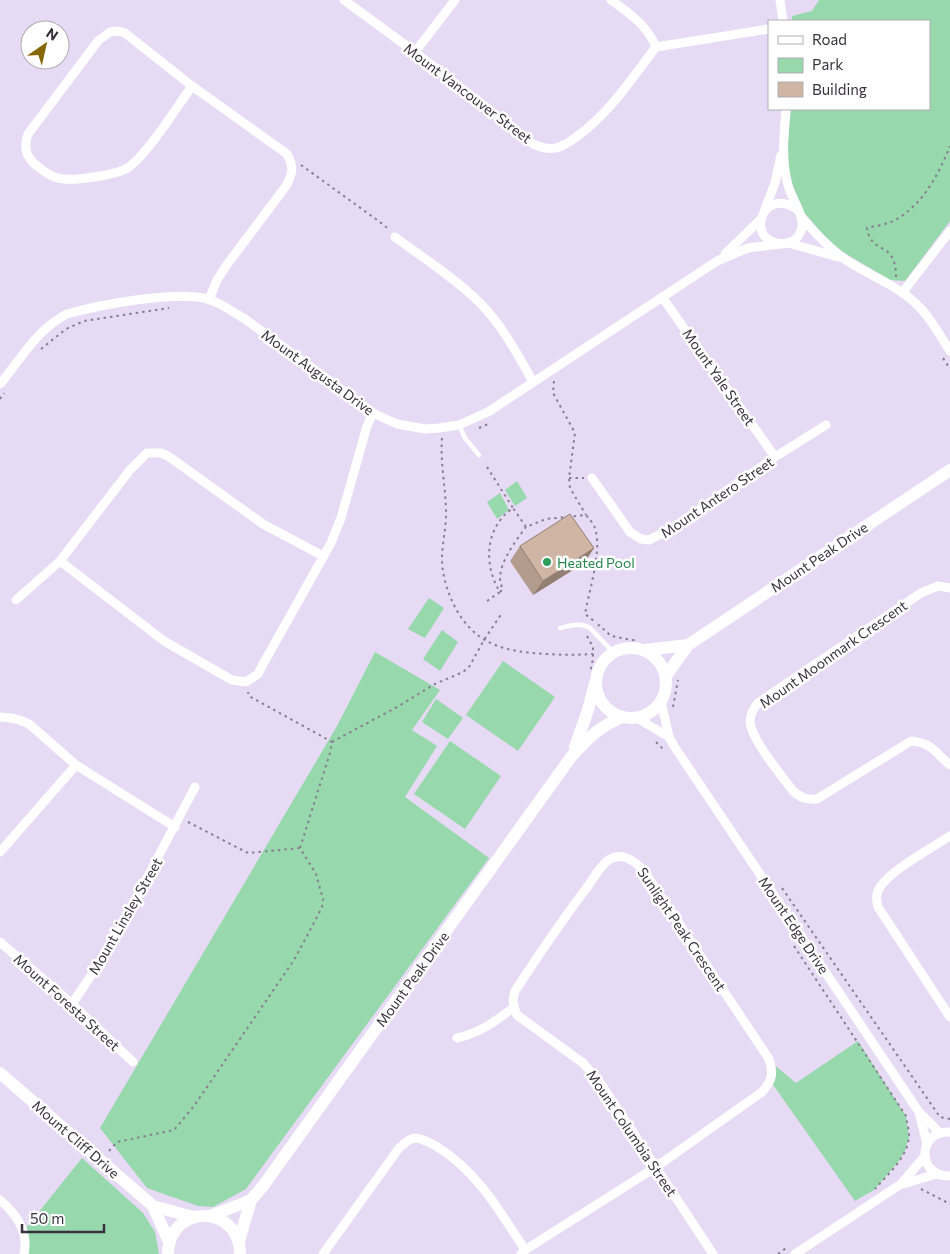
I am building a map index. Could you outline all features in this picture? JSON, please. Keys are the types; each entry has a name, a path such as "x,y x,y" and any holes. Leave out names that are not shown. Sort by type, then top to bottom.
{"street":[{"name":"Mount Vancouver Street","path":"344,0 415,52 533,144 544,148 554,149 567,144 592,125 609,109 656,47"},
{"path":"415,52 454,0"},
{"path":"611,0 643,24 656,47 768,28"},
{"path":"780,0 783,20"},
{"path":"192,86 136,161 119,172 69,179 58,178 48,174 32,163 27,157 24,144 28,134 98,41 110,32 118,31 131,37 192,86 287,154 293,168 286,186 226,266 217,280 209,300"},
{"path":"783,147 788,186 800,214 802,225 796,239 785,244 770,240 762,231 762,216 774,183 783,147 786,110"},
{"path":"762,216 770,206 780,202 790,204 800,214"},
{"name":"Mount Augusta Drive","path":"800,214 823,241 846,260"},
{"name":"Mount Augusta Drive","path":"717,261 762,216"},
{"path":"899,290 950,231"},
{"path":"395,237 469,292 481,304 504,334 533,382"},
{"name":"Mount Augusta Drive","path":"3,388 47,327 67,314 158,298 188,296 209,300 230,309 373,413 397,424 425,429 460,429 717,261 748,248 785,244 828,253 846,260 899,290 923,311 950,351"},
{"name":"Mount Yale Street","path":"662,297 775,457"},
{"path":"60,560 164,641 232,680 246,682 258,674 331,543 341,518 366,426 373,413"},
{"name":"Mount Antero Street","path":"592,478 630,532 641,539 649,540 673,528 775,457 826,425"},
{"path":"16,600 60,560 130,470 147,454 154,453 168,456 263,524 323,556"},
{"name":"Mount Peak Drive","path":"662,701 666,687 666,676 688,645 950,470"},
{"name":"Mount Moonmark Crescent","path":"950,588 938,586 921,593 758,703 752,711 750,719 752,730 761,746 793,791 800,797 809,800 817,799 911,741 920,742 932,747 950,765"},
{"name":"Mount Peak Drive","path":"571,756 588,710 593,678 613,652 642,646 688,645"},
{"path":"642,646 659,661 666,676"},
{"path":"593,678 602,703 613,713 622,717 637,718 651,712 662,701"},
{"name":"Mount Edge Drive","path":"662,701 671,741 919,1112 945,1132"},
{"path":"0,717 9,717 29,724 76,765 175,827"},
{"name":"Mount Peak Drive","path":"240,1248 251,1200 269,1178 571,756 589,736 622,717"},
{"name":"Mount Edge Drive","path":"637,718 671,741"},
{"path":"0,852 76,765"},
{"name":"Mount Linsley Street","path":"72,1004 112,944 195,787"},
{"path":"950,836 894,873 882,884 876,897 878,907 950,1017"},
{"name":"Sunlight Peak Crescent","path":"514,1007 512,999 515,992 563,920 601,868 610,859 619,857 630,858 638,864 769,1059 773,1075 770,1083 762,1092 656,1167"},
{"name":"Mount Foresta Street","path":"0,942 72,1004 133,1062"},
{"path":"457,1038 471,1035 491,1025 514,1007"},
{"name":"Mount Columbia Street","path":"514,1007 517,1015 583,1063 592,1072 713,1254"},
{"name":"Mount Cliff Drive","path":"0,1073 153,1206 193,1217"},
{"name":"Mount Edge Drive","path":"919,1112 927,1144 925,1156"},
{"name":"Mount Edge Drive","path":"927,1144 932,1137 945,1132"},
{"path":"323,1254 399,1148 408,1140 417,1138 427,1141 447,1153 472,1174 483,1187 523,1252 656,1167"},
{"path":"925,1156 927,1164 936,1174"},
{"path":"795,1254 900,1184 925,1156"},
{"path":"900,1184 936,1174 950,1176"},
{"path":"0,1200 13,1211 20,1223 24,1234 24,1254"},
{"name":"Mount Peak Drive","path":"193,1217 210,1216 251,1200"},
{"name":"Mount Cliff Drive","path":"153,1206 168,1248"},
{"name":"Mount Peak Drive","path":"210,1216 223,1221 231,1227 240,1248"},
{"path":"168,1248 178,1226 193,1217"}],"lane":[{"path":"460,429 479,454"},
{"path":"560,628 581,624 586,625 613,652"}],"path":[{"path":"899,290 894,259 889,251 876,245 869,237 867,228 890,223 915,207 924,196 944,162 950,146"},
{"path":"287,154 384,225 395,237"},
{"path":"38,352 66,329 84,321 174,307"},
{"path":"939,353 950,369"},
{"path":"554,380 553,393 575,433 569,478 570,488 596,530 597,536 595,560 585,614 611,636 642,646"},
{"path":"0,399 3,388"},
{"path":"434,437 442,437 460,429 483,427 491,422"},
{"path":"442,437 442,480 446,501 442,560 444,577 456,609 474,632 484,640 509,650 528,653 593,654"},
{"path":"487,467 526,526"},
{"path":"569,478 592,478"},
{"path":"500,592 490,570 490,548 500,518 513,508"},
{"path":"488,601 503,589 500,584 500,578 505,560 526,526 546,519 586,515"},
{"path":"332,742 435,684 463,672 469,667 502,613"},
{"path":"593,678 593,647 586,636 599,625"},
{"path":"673,712 680,676"},
{"path":"246,682 249,696 332,742"},
{"path":"651,736 665,750 671,741"},
{"path":"100,1160 117,1142 174,1130 194,1106 294,960 322,906 323,900 316,874 300,848 332,742"},
{"path":"180,817 248,853 300,848"},
{"path":"782,888 940,1117 950,1119"},
{"path":"792,942 906,1116 909,1137 905,1151 874,1190"},
{"path":"914,1180 916,1186 950,1204"},
{"path":"778,1254 793,1244"}],"green space":[{"path":"819,0 950,0 950,221 905,281 890,280 833,246 802,210 791,181 787,154 791,110 930,110 930,20 792,20 792,16 812,11"},
{"path":"517,481 527,498 515,506 505,490"},
{"path":"500,493 509,510 497,519 487,502"},
{"path":"429,598 444,608 425,638 408,629"},
{"path":"442,630 458,642 440,671 423,659"},
{"path":"375,652 440,690 412,730 437,746 405,797 489,858 246,1189 213,1207 198,1206 147,1188 100,1128 337,726"},
{"path":"503,661 555,697 518,751 466,715"},
{"path":"436,699 463,718 448,739 422,722"},
{"path":"450,741 501,776 465,829 414,794"},
{"path":"858,1041 906,1116 909,1137 905,1151 898,1162 874,1190 855,1201 769,1079 772,1063 796,1083"},
{"path":"82,1158 143,1213 155,1232 159,1254 27,1254 26,1228"}],"building":[{"name":"Heated Pool","path":"570,514 594,548 543,581 520,546"}],"place":[{"name":"Heated Pool","path":"547,562"}]}
